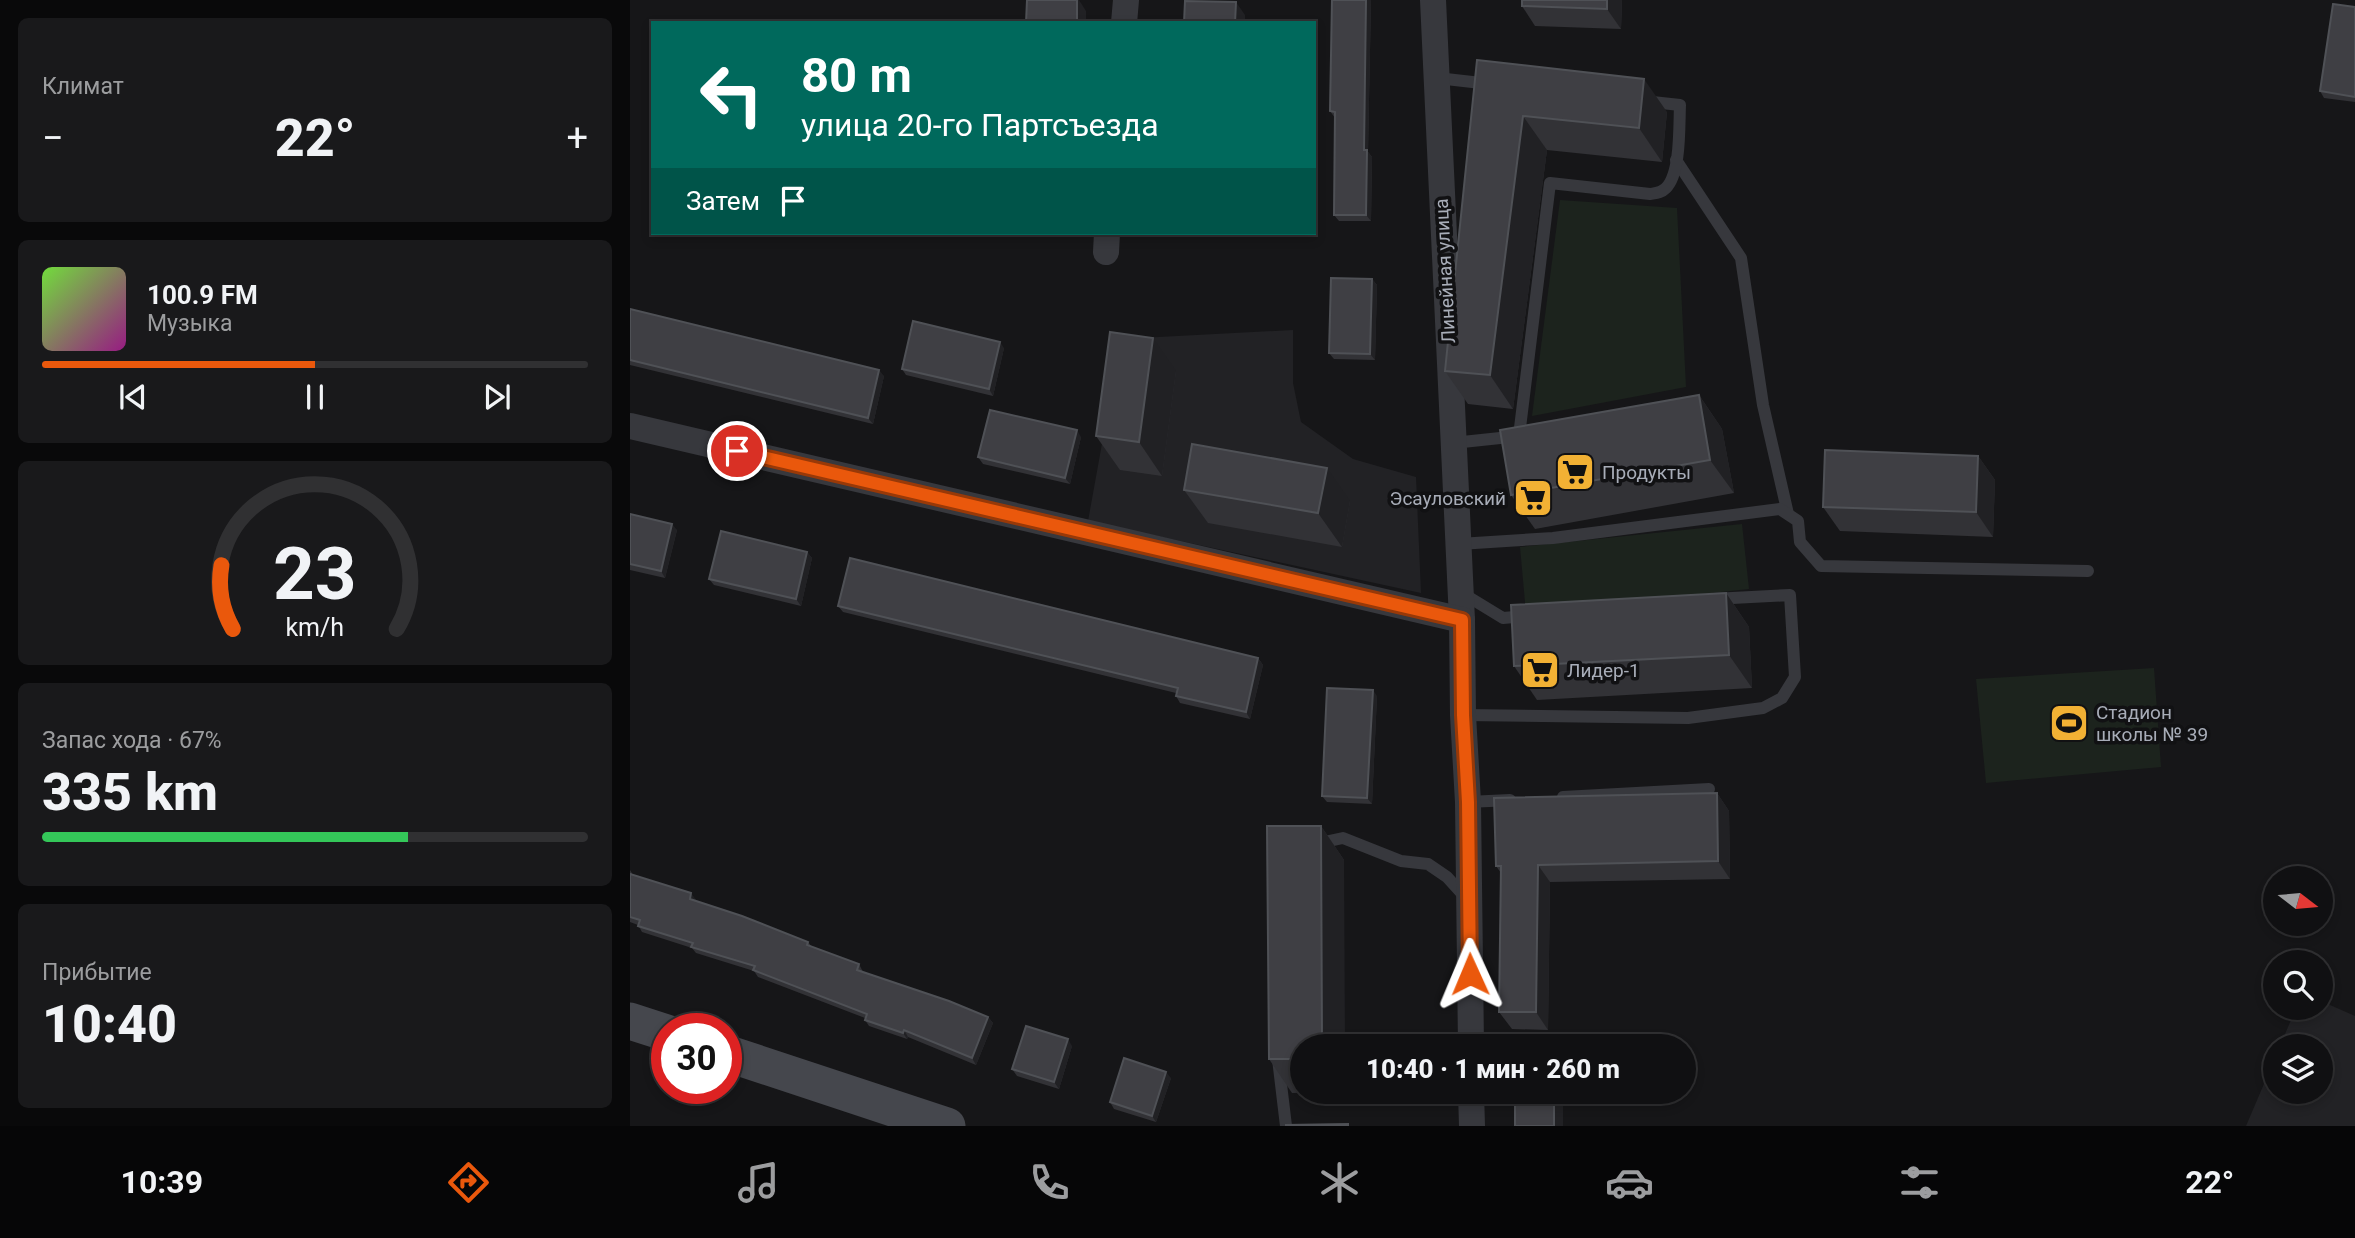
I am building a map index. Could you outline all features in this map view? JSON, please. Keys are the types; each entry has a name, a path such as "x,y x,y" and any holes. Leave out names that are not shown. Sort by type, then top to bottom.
{"street":[{"path":"1124,21 1126,0"},
{"name":"Линейная улица","path":"1433,0 1462,620 1463,715 1468,802 1471,1034"},
{"path":"630,426 1462,620"},
{"path":"630,1021 651,1028"},
{"path":"742,1058 947,1126"},
{"path":"1471,1104 1472,1126"}],"lane":[{"path":"1437,78 1500,85"},
{"path":"1453,443 1519,436 1550,183 1650,194 1660,192 1672,180 1681,105 1629,99"},
{"path":"1676,160 1741,258 1763,405 1788,514"},
{"path":"1459,544 1553,538 1780,509 1798,521 1800,542 1821,566 2088,571"},
{"path":"1461,593 1503,618 1542,615"},
{"path":"1463,715 1688,718 1763,708 1782,698 1795,677 1790,595 1696,600"},
{"path":"1548,798 1709,789"},
{"path":"1468,802 1522,800"},
{"path":"1304,847 1343,838 1401,861 1429,864 1447,877 1469,901"},
{"path":"1277,1050 1286,1126"}],"shaded area":[{"path":"1560,200 1677,208 1686,387 1532,416"},
{"path":"1293,330 1293,383 1301,422 1353,459 1416,477 1421,593 1088,521 1121,339"},
{"path":"1742,524 1749,589 1526,613 1520,547"},
{"name":"Стадион школы № 39","path":"2154,668 2161,767 1986,783 1976,679"},
{"path":"2333,1006 2355,1016 2355,1126 2246,1126 2263,1086 2263,1104 2333,1104 2333,1034 2285,1034 2291,1020 2333,1020"}],"building":[{"path":"1027,0 1077,0 1077,21 1026,21"},
{"path":"1332,0 1366,0 1366,215 1334,215 1335,112 1330,111"},
{"path":"1522,0 1607,0 1607,9 1522,6"},
{"path":"1185,1 1236,2 1235,21 1184,21"},
{"path":"2333,4 2355,7 2355,97 2320,91"},
{"path":"1477,60 1644,79 1639,128 1523,116 1490,375 1445,371"},
{"path":"1331,278 1372,279 1370,354 1329,353"},
{"path":"630,309 879,370 868,418 630,360"},
{"path":"913,321 1000,342 989,389 902,369"},
{"path":"1110,332 1153,338 1139,442 1096,436"},
{"path":"1699,395 1710,460 1511,495 1500,430"},
{"path":"990,410 1077,430 1065,478 978,457"},
{"path":"1192,444 1327,468 1318,513 1184,490"},
{"path":"1825,450 1978,456 1976,512 1823,507"},
{"path":"630,514 672,524 661,571 630,564"},
{"path":"721,531 807,552 796,599 709,579"},
{"path":"850,558 1258,658 1246,712 1176,696 1178,688 838,606"},
{"path":"1726,593 1729,655 1514,666 1511,605"},
{"path":"1327,688 1373,690 1367,798 1322,796"},
{"path":"1717,793 1718,861 1538,865 1536,1012 1499,1012 1501,866 1496,866 1494,798"},
{"path":"1267,826 1321,826 1322,1034 1290,1034 1290,1059 1269,1059"},
{"path":"630,874 691,893 690,899 742,916 808,942 807,945 859,964 857,970 988,1017 972,1058 904,1030 903,1033 865,1020 867,1014 753,970 755,966 691,947 693,943 638,926 640,920 630,917"},
{"path":"1026,1026 1068,1039 1054,1082 1012,1069"},
{"path":"1124,1058 1166,1072 1152,1116 1110,1102"},
{"path":"1515,1104 1554,1104 1554,1126 1515,1126"},
{"path":"1286,1125 1348,1126 1286,1126"}],"place":[{"name":"Продукты","path":"1575,472"},
{"name":"Эсауловский","path":"1533,498"},
{"name":"Лидер-1","path":"1540,670"},
{"name":"Стадион школы № 39","path":"2069,723"}],"route":[{"path":"737,451 1462,620 1470,974"}]}
